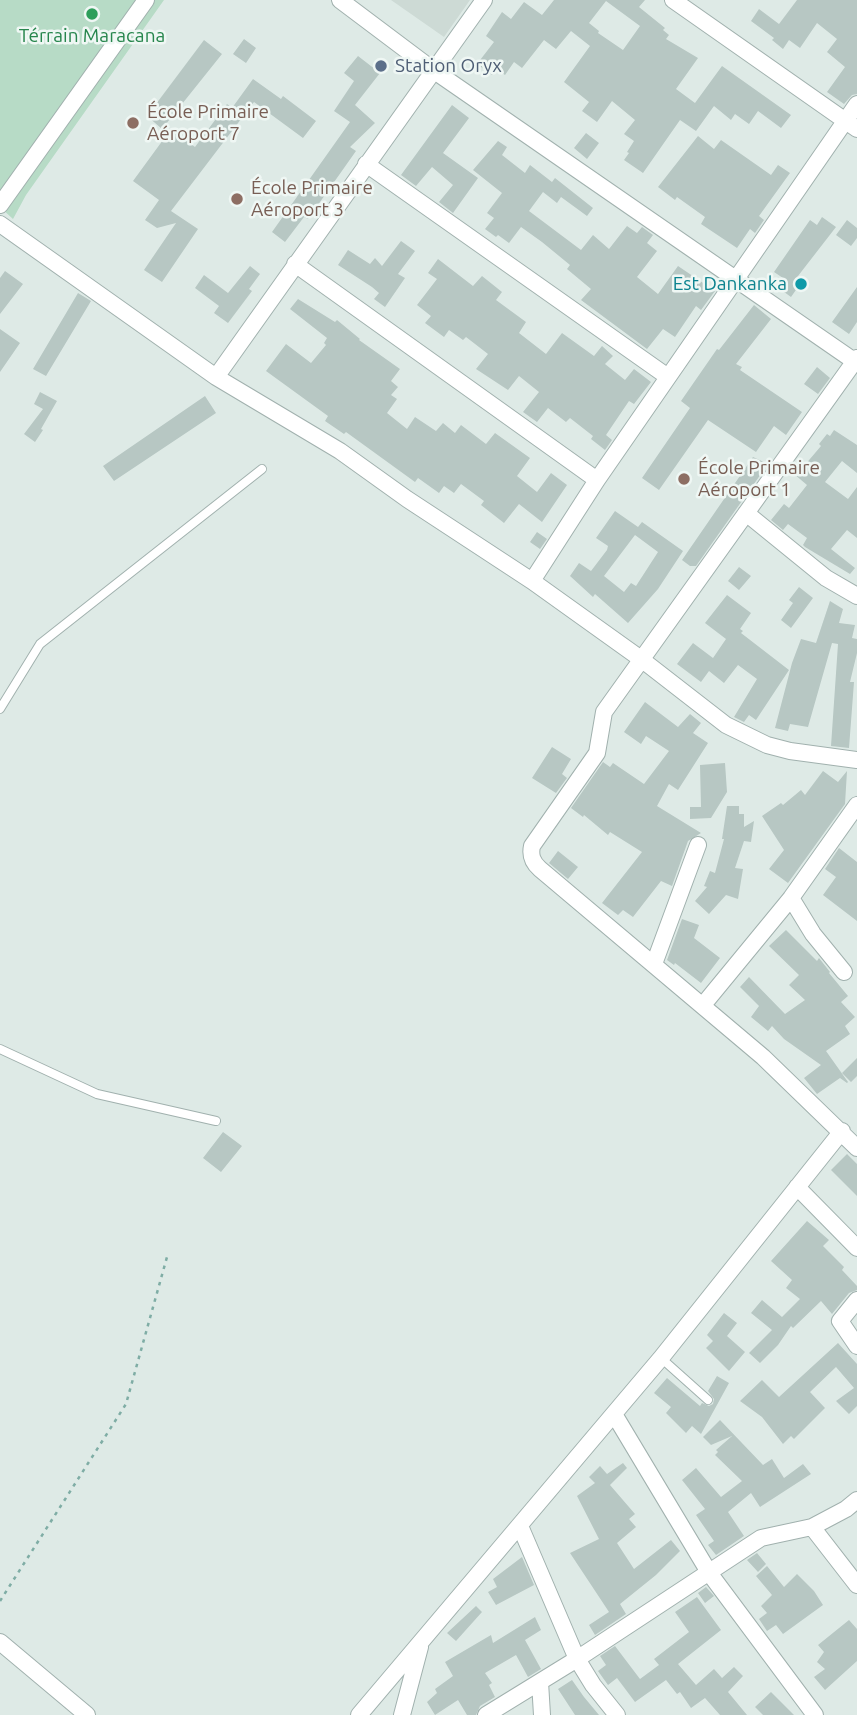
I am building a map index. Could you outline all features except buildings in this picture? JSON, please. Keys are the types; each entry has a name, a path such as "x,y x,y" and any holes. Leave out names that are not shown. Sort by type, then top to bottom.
{"street":[{"path":"0,205 146,0"},
{"path":"340,0 433,70 856,360 604,712 597,752 531,852 532,859 540,869 763,1057 857,1148"},
{"path":"216,377 484,0"},
{"path":"673,0 851,125"},
{"path":"532,581 597,480 736,279 851,125 857,104"},
{"path":"366,164 668,377"},
{"path":"0,224 216,377 340,451 407,499 532,581 641,659 726,725 767,745 790,751 857,760"},
{"path":"295,264 597,480"},
{"path":"746,513 825,578 857,596"},
{"path":"703,1005 851,827 857,805"},
{"path":"654,964 698,845"},
{"path":"791,898 813,934 844,972"},
{"path":"359,1715 614,1415 842,1131"},
{"path":"797,1187 857,1248"},
{"path":"857,1300 840,1321 857,1346"},
{"path":"614,1415 710,1574 815,1715"},
{"path":"486,1715 577,1660 761,1538 812,1527 857,1500"},
{"path":"520,1526 577,1660 617,1715"},
{"path":"812,1527 857,1585"},
{"path":"402,1715 421,1641"},
{"path":"0,1642 87,1715"},
{"path":"540,1682 542,1715"}],"lane":[{"path":"0,709 40,643 262,469"},
{"path":"0,1049 97,1094 216,1121"},
{"path":"661,1358 708,1399"}],"path":[{"path":"0,1601 126,1404 166,1257"}],"shaded area":[{"path":"391,0 470,0 444,37"}],"green space":[{"path":"0,0 164,0 26,195 13,219 0,207"}],"place":[{"name":"Térrain Maracana","path":"92,14"},
{"name":"Station Oryx","path":"381,66"},
{"name":"École Primaire Aéroport 7","path":"133,123"},
{"name":"École Primaire Aéroport 3","path":"237,199"},
{"name":"Est Dankanka","path":"801,284"},
{"name":"École Primaire Aéroport 1","path":"684,479"}]}
